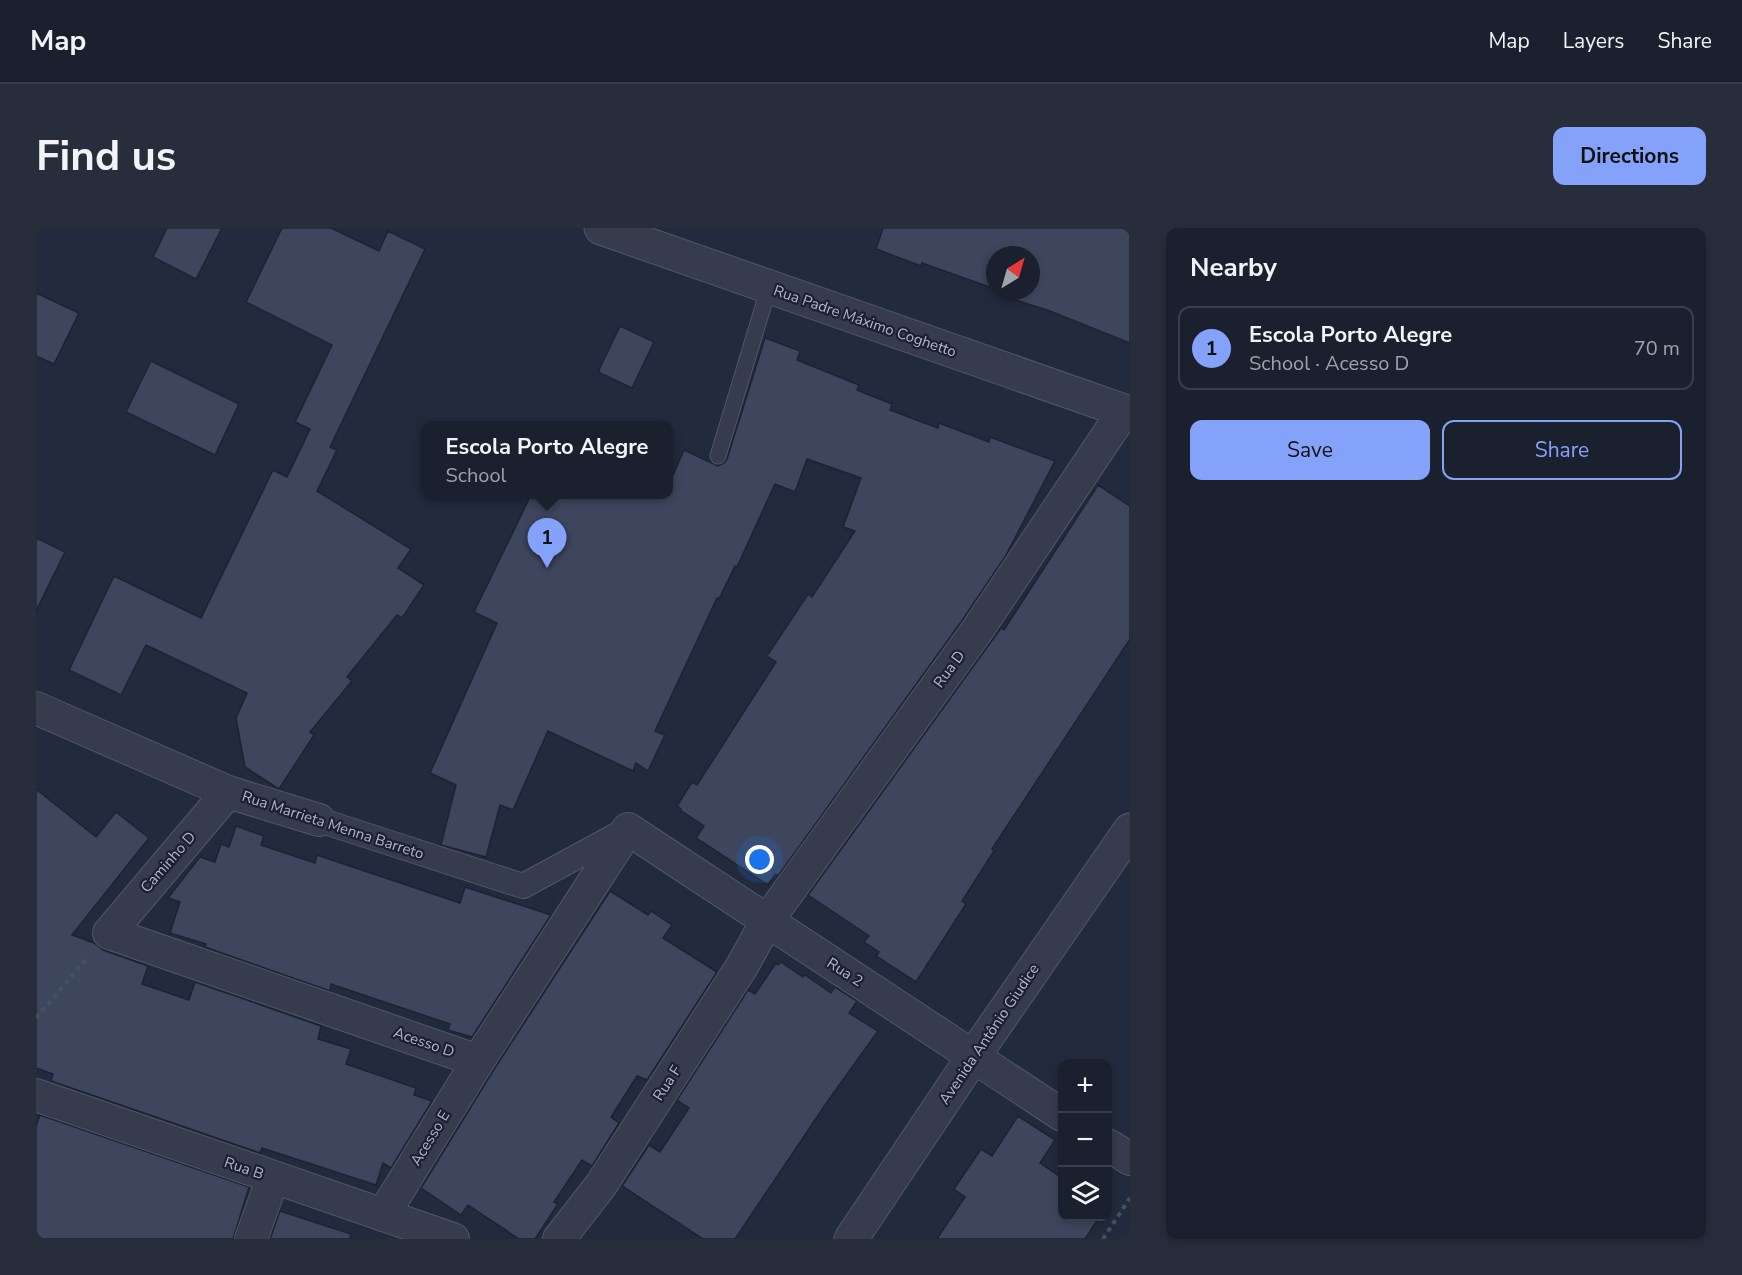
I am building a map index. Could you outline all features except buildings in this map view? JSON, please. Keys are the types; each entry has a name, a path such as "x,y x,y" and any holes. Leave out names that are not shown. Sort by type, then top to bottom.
{"street":[{"name":"Rua Padre Máximo Coghetto","path":"601,228 1127,412"},
{"name":"Rua D","path":"767,921 976,632 1127,412"},
{"name":"Rua Marrieta Menna Barreto","path":"36,708 228,792 523,886 628,829"},
{"name":"Caminho D","path":"109,933 228,792"},
{"name":"Rua 2","path":"628,829 1059,1113"},
{"path":"478,1061 628,829"},
{"name":"Avenida Antônio Giudice","path":"851,1239 1130,830"},
{"name":"Rua F","path":"559,1239 601,1185 741,968 767,921"},
{"name":"Acesso D","path":"109,933 478,1061"},
{"name":"Acesso E","path":"383,1215 478,1061"},
{"name":"Rua B","path":"36,1095 453,1239"},
{"path":"1112,1148 1130,1159"},
{"path":"251,1239 273,1178"}],"lane":[{"path":"718,456 769,287"}],"path":[{"path":"36,1018 109,933"},
{"path":"1103,1239 1130,1198"}],"place":[{"name":"Escola Porto Alegre","path":"547,568"}]}
